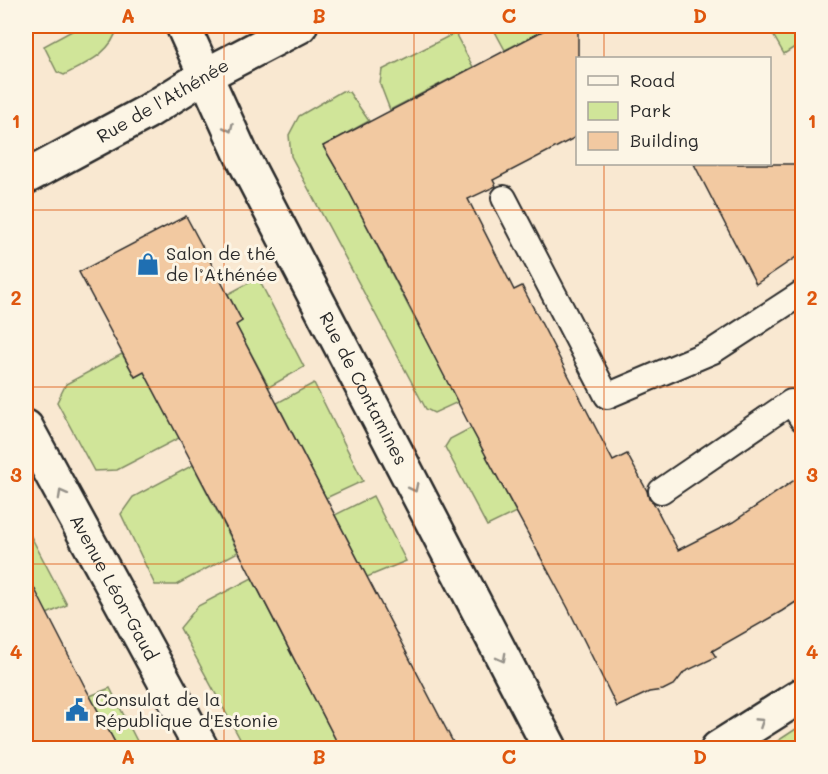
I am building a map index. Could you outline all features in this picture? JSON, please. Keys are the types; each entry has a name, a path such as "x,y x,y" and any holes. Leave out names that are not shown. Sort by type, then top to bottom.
{"main road":[{"name":"Rue de Contamines","path":"183,26 241,154 550,748"},
{"name":"Rue de l'Athénée","path":"26,177 147,112 206,75 300,26"},
{"name":"Avenue Léon-Gaud","path":"26,427 201,748"},
{"path":"718,748 802,695"}],"lane":[{"path":"504,198 607,396 713,351 802,293"},
{"path":"661,491 791,402 802,419"}],"green space":[{"path":"81,26 118,26 110,43 97,56 64,75 57,72 44,46"},
{"path":"492,26 552,26 505,50"},
{"path":"768,26 799,26 801,43 784,54"},
{"path":"455,33 473,67 390,110 380,84 382,70"},
{"path":"342,91 349,92 369,121 323,146 458,402 434,413 426,409 291,156 289,135 299,116"},
{"path":"258,278 304,367 269,387 236,325 242,321 228,294"},
{"path":"122,354 135,377 144,372 179,438 117,470 94,471 57,402 66,384"},
{"path":"314,383 363,481 326,498 277,403"},
{"path":"471,428 516,512 487,526 445,447 450,439"},
{"path":"193,465 238,552 176,585 155,585 121,514 133,497"},
{"path":"373,496 406,561 367,577 335,515"},
{"path":"26,527 67,605 47,614 26,573"},
{"path":"252,578 340,748 245,748 180,628 198,606"},
{"path":"110,688 140,747 118,748 90,696"},
{"path":"802,725 802,748 767,748"}],"building":[{"path":"552,26 578,26 576,137 493,180 496,186 468,199 514,290 522,286 613,461 627,454 678,550 733,522 802,475 802,598 712,651 716,657 684,672 675,684 663,690 649,692 617,707 568,608 323,146"},
{"path":"802,164 802,253 756,284 695,165"},
{"path":"186,216 242,321 236,325 456,748 340,748 144,372 135,377 79,272"},
{"path":"26,572 84,685 118,748 26,748"}],"place":[{"name":"Salon de thé de l’Athénée","path":"148,264"},
{"name":"Consulat de la République d'Estonie","path":"77,710"}]}
